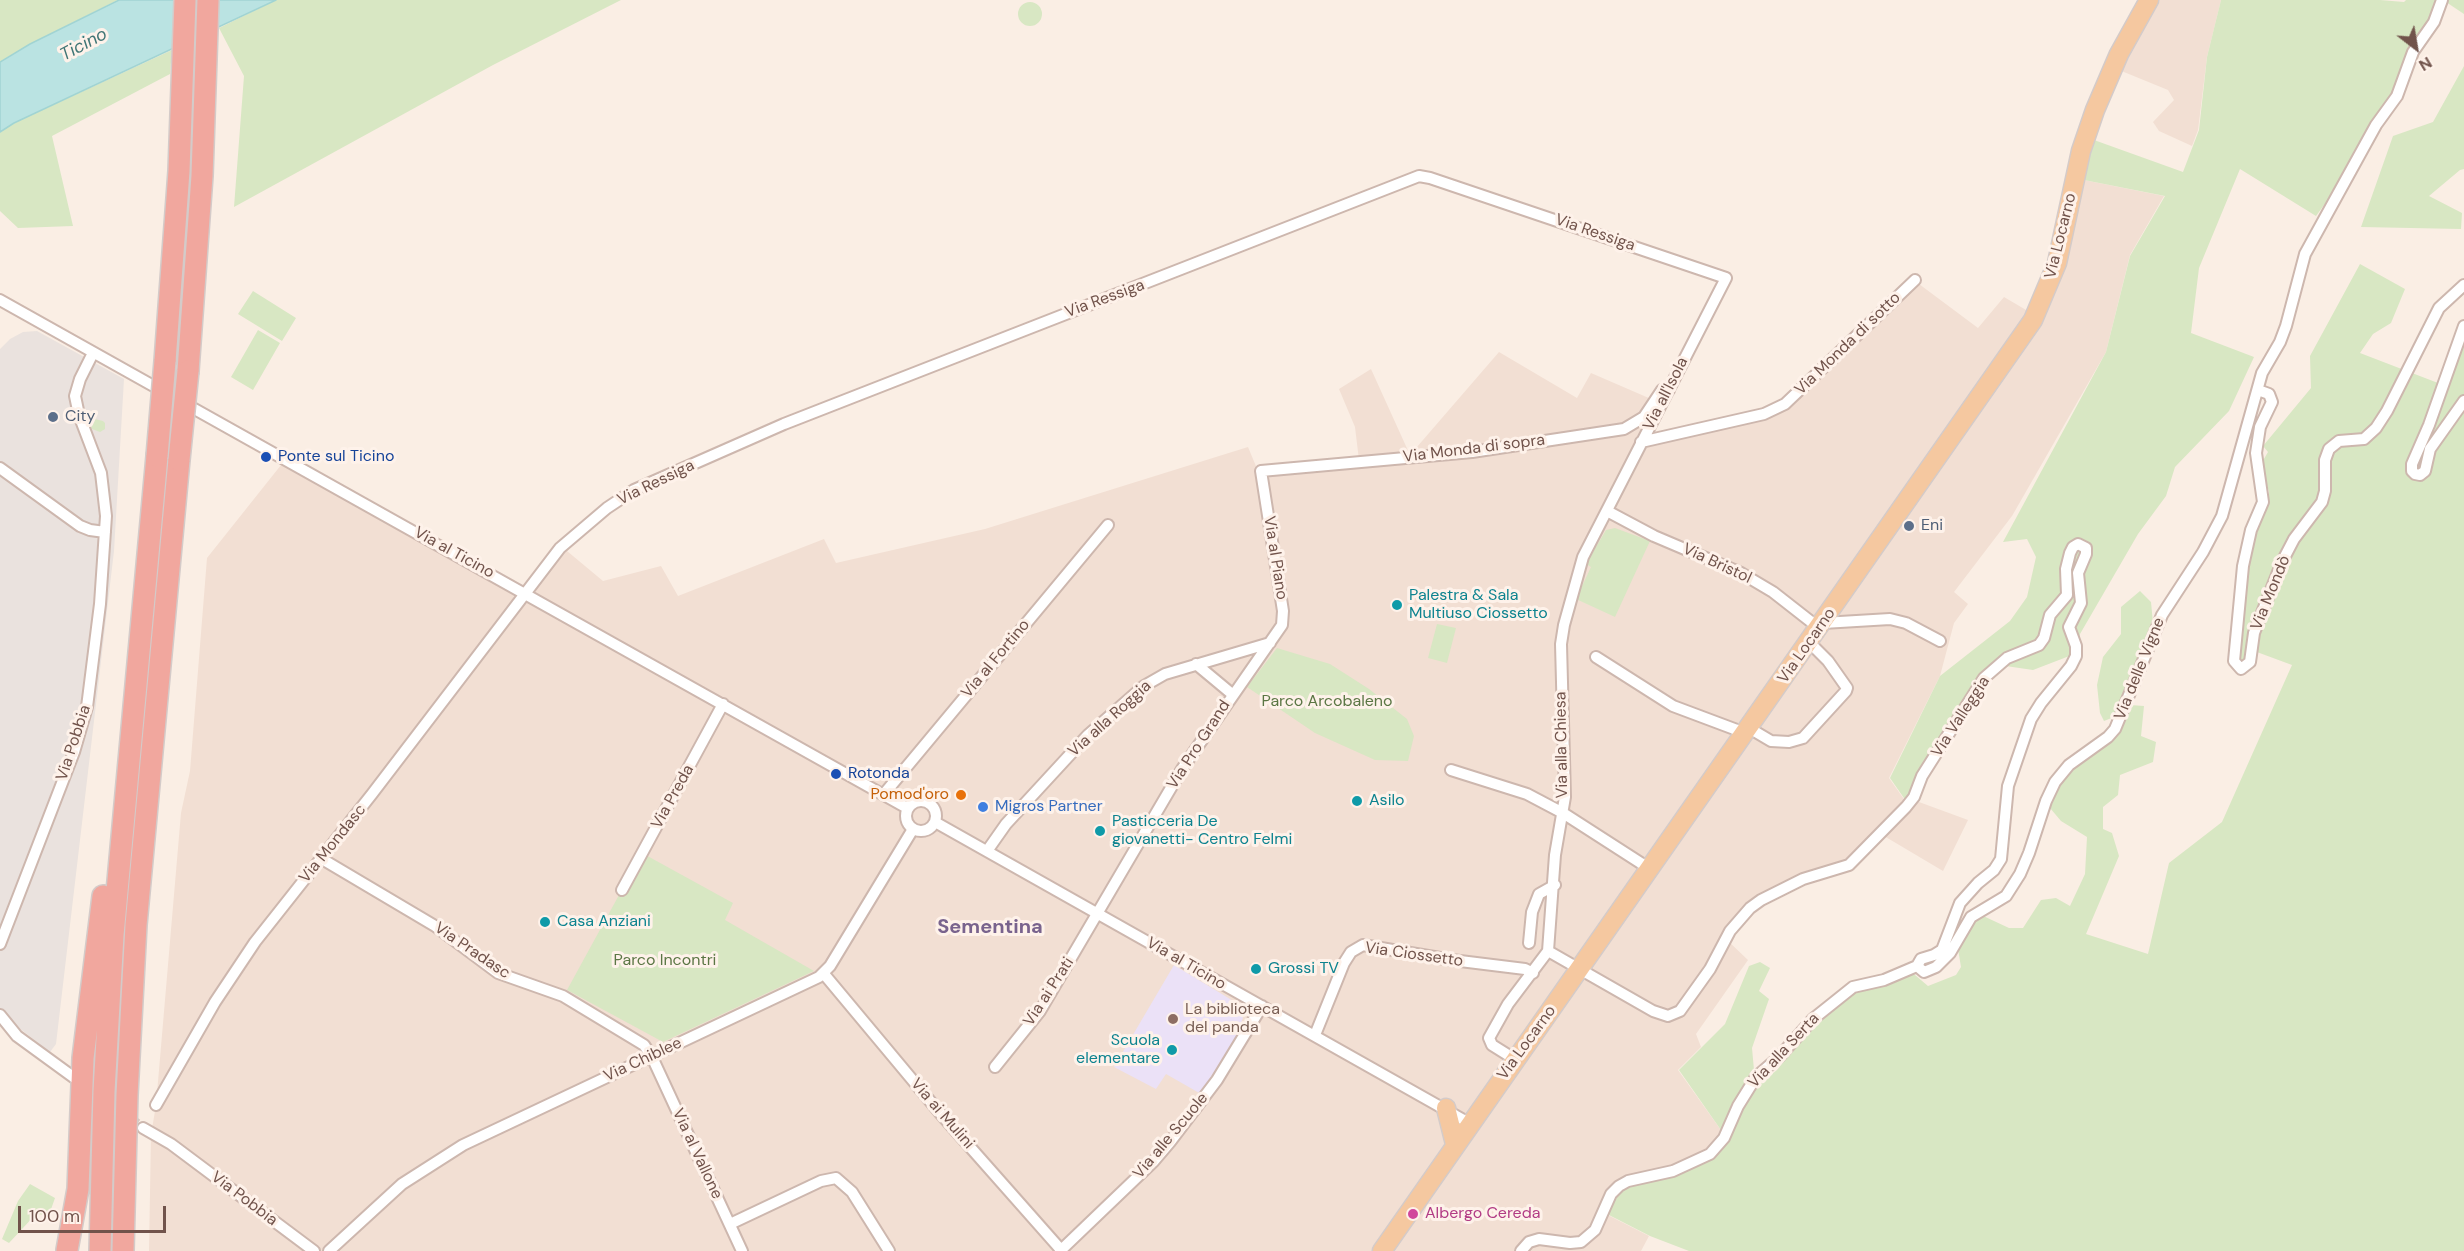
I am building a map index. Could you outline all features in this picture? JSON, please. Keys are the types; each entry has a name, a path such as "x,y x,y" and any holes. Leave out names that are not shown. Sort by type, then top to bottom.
{"highway":[{"path":"100,1251 102,1135 109,987 174,249 185,0"},
{"path":"123,1251 126,1106 136,925 188,371 198,237 208,0"},
{"path":"67,1250 78,1189 80,1106 87,1008 106,869 131,717"}],"main road":[{"name":"Via Locarno","path":"1382,1251 1424,1193 1469,1123 1581,968 2039,310 2061,250 2081,151 2095,110 2119,54 2150,0"},
{"path":"1446,1108 1455,1144"}],"street":[{"name":"Via delle Vigne","path":"1956,943 1973,914 1997,903 2010,891 2029,853 2049,794 2062,773 2075,760 2108,738 2115,729 2162,615 2204,552 2219,524 2264,369 2280,342 2286,326 2305,254 2376,125 2397,96 2413,52 2434,22 2442,0"},
{"name":"Via Ressiga","path":"525,595 566,541 634,490 784,424 1414,177 1430,178 1726,278"},
{"name":"Via all'Isola","path":"1607,511 1726,278"},
{"name":"Via Monda di sotto","path":"1641,442 1764,414 1785,404 1915,280"},
{"name":"Via Mondò","path":"2258,390 2269,394 2272,402 2260,427 2256,453 2263,501 2251,530 2243,566 2234,661 2241,669 2250,662 2254,633 2282,562 2294,539 2322,502 2325,491 2325,460 2329,449 2338,441 2364,438 2376,428 2387,411 2439,308 2464,285"},
{"name":"Via al Ticino","path":"0,300 908,808"},
{"path":"2464,326 2429,425 2412,464 2412,471 2415,474 2420,475 2425,471 2430,449 2464,401"},
{"name":"Via Pobbia","path":"0,944 84,723 99,613 105,499 101,473 75,402 76,388 93,353"},
{"name":"Via Monda di sopra","path":"1261,471 1473,452 1624,429 1644,417 1662,390 1669,390"},
{"path":"0,468 80,526 105,532"},
{"name":"Via al Piano","path":"1261,471 1284,617 1271,643"},
{"name":"Via Bristol","path":"1607,511 1654,536 1741,573 1773,592 1817,631 1828,661 1847,688 1846,691 1803,738 1775,742 1747,731"},
{"name":"Via alla Chiesa","path":"1548,951 1555,855 1565,797 1565,738 1560,672 1564,625 1580,565 1607,511"},
{"name":"Via al Fortino","path":"884,794 1108,525"},
{"name":"Via Valleggia","path":"1581,968 1659,1014 1668,1016 1677,1013 1710,969 1730,931 1750,908 1803,879 1850,865 1912,801 1922,776 1984,678 2007,658 2038,645 2044,638 2050,615 2067,595 2066,569 2070,553 2073,547 2081,544 2087,551 2078,573 2081,603 2069,627 2076,646 2076,656 2031,720 2009,781 2001,859 1994,870 1978,883 1960,903 1942,950 1921,959 1917,966"},
{"name":"Via Mondasc","path":"156,1105 241,961 525,595"},
{"path":"1817,631 1890,619 1906,623 1940,641"},
{"name":"Via alla Roggia","path":"987,851 1006,824 1088,735 1151,681 1196,664 1271,643"},
{"name":"Via Pro Grand","path":"1098,914 1168,791 1232,694 1271,643"},
{"path":"1596,657 1673,706 1747,731"},
{"path":"1196,664 1232,694"},
{"name":"Via Preda","path":"622,890 723,704"},
{"path":"1451,770 1518,790 1563,813 1650,869"},
{"path":"914,802 927,802 935,812 935,822 926,831 913,829 906,820 908,808 914,802"},
{"name":"Via al Ticino","path":"935,822 1469,1123"},
{"path":"824,974 913,829"},
{"name":"Via Pradasc","path":"322,859 435,926 498,973 563,996 640,1042 652,1057"},
{"path":"1529,943 1532,912 1539,894 1554,885"},
{"name":"Via ai Prati","path":"994,1067 1040,1011 1098,914"},
{"name":"Via alla Serta","path":"1521,1251 1525,1245 1534,1240 1545,1239 1570,1243 1586,1239 1595,1230 1611,1194 1619,1186 1628,1181 1673,1170 1710,1154 1724,1138 1738,1106 1756,1077 1779,1057 1813,1019 1852,987 1884,980 1917,966 1924,972 1936,967 1946,958 1956,943"},
{"name":"Via Ciossetto","path":"1315,1035 1344,963 1358,946 1368,945 1452,960 1525,969 1533,973"},
{"path":"1516,1060 1492,1045 1489,1040 1508,1004 1548,951 1581,968"},
{"name":"Via Chiblee","path":"329,1251 383,1200 433,1163 463,1145 824,974"},
{"name":"Via ai Mulini","path":"824,974 940,1113 1062,1251"},
{"name":"Via alle Scuole","path":"1062,1251 1153,1162 1170,1142 1217,1080 1262,1006"},
{"path":"0,1015 17,1036 76,1078"},
{"name":"Via al Vallone","path":"652,1057 742,1251"},
{"name":"Via Pobbia","path":"143,1128 171,1144 314,1251"},
{"path":"730,1224 820,1181 836,1178 852,1192 889,1251"}],"shaded area":[{"path":"2158,0 2221,0 2207,57 2198,130 2192,146 2159,131 2153,122 2174,100 2168,90 2119,70"},
{"path":"2079,179 2164,196 2130,255 2106,352 2012,516 1954,592 1968,604 1954,623 1940,676 1889,778 1906,802 1919,802 1968,820 1943,871 1879,833 1847,865 1769,895 1727,940 1748,960 1696,1034 1701,1047 1678,1070 1723,1133 1712,1148 1677,1166 1625,1179 1600,1211 1649,1236 1641,1251 149,1251 151,1135 156,1105 181,813 190,771 207,558 285,460 525,595 561,546 603,581 661,566 678,596 824,539 836,563 985,529 1248,447 1258,471 1359,460 1355,427 1339,389 1371,369 1410,455 1499,352 1577,398 1591,373 1658,402 1640,443 1786,404 1915,281 1978,328 2004,297 2038,317"},
{"path":"37,331 124,379 114,551 56,1044 50,1052 19,1028 0,1021 0,349 10,339 23,332"},
{"path":"1174,965 1230,999 1241,1008 1243,1017 1238,1034 1201,1094 1166,1074 1156,1089 1114,1067"}],"green space":[{"path":"0,0 118,0 30,44 0,62"},
{"path":"276,0 621,0 493,65 234,207 244,76 219,28"},
{"path":"2221,0 2404,2 2406,0 2436,0 2397,105 2316,216 2240,169 2199,268 2191,333 2254,357 2229,411 2175,467 2166,496 2138,534 2080,634 2078,649 2072,655 2033,670 1992,664 1906,801 1890,778 1940,676 2010,621 2027,597 2036,557 2027,539 2003,542 2106,352 2130,256 2165,196 2084,180 2094,140 2183,172 2199,130 2207,57"},
{"path":"2443,0 2464,0 2464,14"},
{"path":"1030,2 1035,3 1041,9 1041,19 1035,25 1030,26 1025,25 1019,19 1018,14 1019,9 1025,3"},
{"path":"172,50 170,74 52,136 73,226 18,228 0,211 0,132 14,123"},
{"path":"2464,66 2464,169 2429,196 2462,213 2461,229 2361,227 2393,136 2433,122"},
{"path":"2360,264 2405,289 2391,323 2373,334 2360,353 2438,383 2464,328 2464,1251 1689,1251 1650,1236 1607,1214 1623,1187 1691,1167 1723,1133 1679,1070 1725,1024 1749,966 1760,962 1770,968 1759,991 1769,999 1752,1048 1754,1070 1767,1078 1777,1070 1815,1021 1854,991 1907,974 1915,975 1928,986 1956,975 1961,967 1958,949 1979,914 2009,928 2023,928 2041,900 2056,898 2070,906 2085,874 2087,837 2061,821 2050,808 2059,783 2071,773 2130,705 2144,706 2141,736 2156,742 2153,762 2120,775 2118,795 2103,807 2103,829 2112,833 2119,856 2086,934 2148,954 2169,863 2222,822 2292,665 2246,648 2245,660 2240,663 2239,659 2248,572 2255,532 2268,501 2269,492 2261,464 2268,452 2263,446 2311,388 2310,356"},
{"path":"253,291 296,318 282,341 238,314"},
{"path":"258,330 280,343 253,390 231,377"},
{"path":"86,417 103,421 105,429 100,432 92,429"},
{"path":"1615,528 1650,541 1615,617 1576,599 1591,567 1586,564 1606,530"},
{"path":"2140,591 2151,602 2153,623 2114,717 2104,721 2100,713 2097,685 2103,657 2121,634 2121,607"},
{"path":"1437,624 1456,628 1447,663 1428,658"},
{"name":"Parco Arcobaleno","path":"1277,648 1330,664 1369,689 1407,719 1414,736 1408,761 1375,760 1315,733 1247,687"},
{"name":"Parco Incontri","path":"642,853 733,903 725,920 814,971 663,1042 567,990"},
{"path":"30,1184 55,1198 49,1215 36,1214 9,1243 2,1239 18,1201"}],"water":[{"name":"Ticino","path":"119,0 276,0 14,123 0,132 0,62 30,44"}],"tunnel":[{"path":"81,1082 143,1128"}],"place":[{"name":"City","path":"53,417"},
{"name":"Ponte sul Ticino","path":"266,457"},
{"name":"Eni","path":"1909,526"},
{"name":"Palestra & Sala Multiuso Ciossetto","path":"1397,605"},
{"name":"Rotonda","path":"836,774"},
{"name":"Pomod'oro","path":"961,795"},
{"name":"Asilo","path":"1357,801"},
{"name":"Migros Partner","path":"983,807"},
{"name":"Pasticceria De giovanetti- Centro Felmi","path":"1100,831"},
{"name":"Casa Anziani","path":"545,922"},
{"name":"Grossi TV","path":"1256,969"},
{"name":"La biblioteca del panda","path":"1173,1019"},
{"name":"Scuola elementare","path":"1172,1050"},
{"name":"Albergo Cereda","path":"1413,1214"}],"district":[{"name":"Sementina","path":"990,928"}]}
